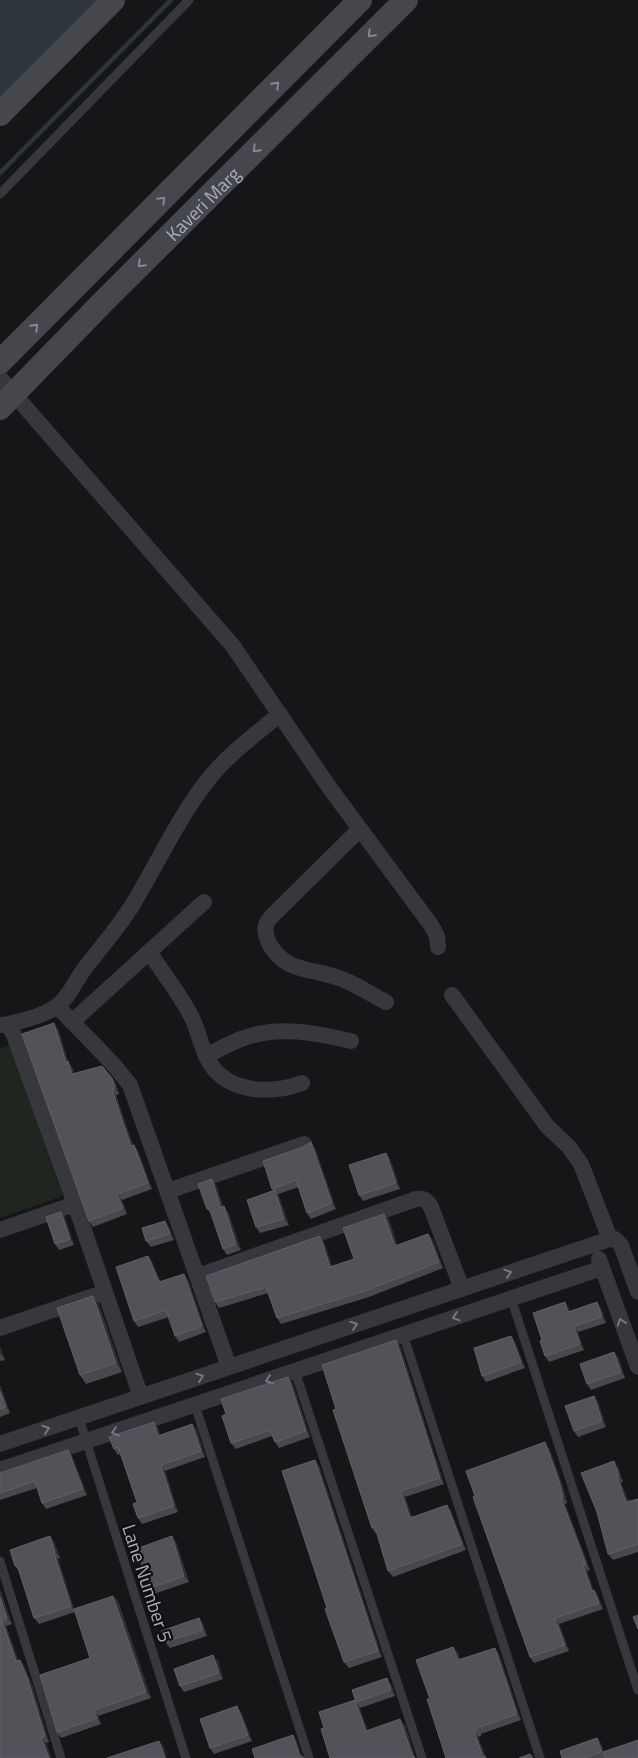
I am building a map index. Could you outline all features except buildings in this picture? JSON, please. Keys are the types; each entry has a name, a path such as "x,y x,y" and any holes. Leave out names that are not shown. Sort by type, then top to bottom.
{"street":[{"path":"0,114 113,0"},
{"name":"Kaveri Marg","path":"0,362 360,0"},
{"name":"Kaveri Marg","path":"5,393 102,303 406,0"},
{"path":"5,393 222,631 328,787 431,925 437,936 438,947"},
{"path":"3,1025 38,1016 64,1001 84,969 111,936 131,906 189,807 208,780 239,748 280,714"},
{"path":"360,829 272,916 264,928 270,943 284,962 301,969 345,980 386,1002"},
{"path":"72,1022 204,902"},
{"path":"150,953 190,1015 206,1056 215,1071 251,1089 264,1091 287,1089 302,1083"},
{"path":"452,995 547,1126 582,1164 638,1292"},
{"path":"57,1006 113,1064 130,1085 229,1367"},
{"path":"3,1025 10,1027 14,1035 75,1204 141,1397"},
{"path":"206,1056 244,1037 271,1032 309,1033 351,1041"},
{"path":"168,1191 304,1144"},
{"path":"198,1276 423,1198 431,1207 462,1289"},
{"path":"0,1230 75,1204"},
{"path":"0,1444 594,1245 615,1242"},
{"path":"594,1245 638,1368"},
{"path":"0,1470 602,1268"},
{"path":"0,1328 105,1292"}],"lane":[{"path":"0,194 189,0"},
{"path":"511,1298 638,1690"},
{"path":"403,1334 540,1758"},
{"path":"295,1371 422,1758"},
{"path":"195,1405 309,1758"},
{"name":"Lane Number 5","path":"79,1418 186,1758"},
{"path":"0,1561 61,1758"}],"shaded area":[{"path":"0,0 96,0 0,99"},
{"path":"10,1045 63,1196 0,1218 0,1049"}],"waterway":[{"path":"0,173 171,0"}]}
